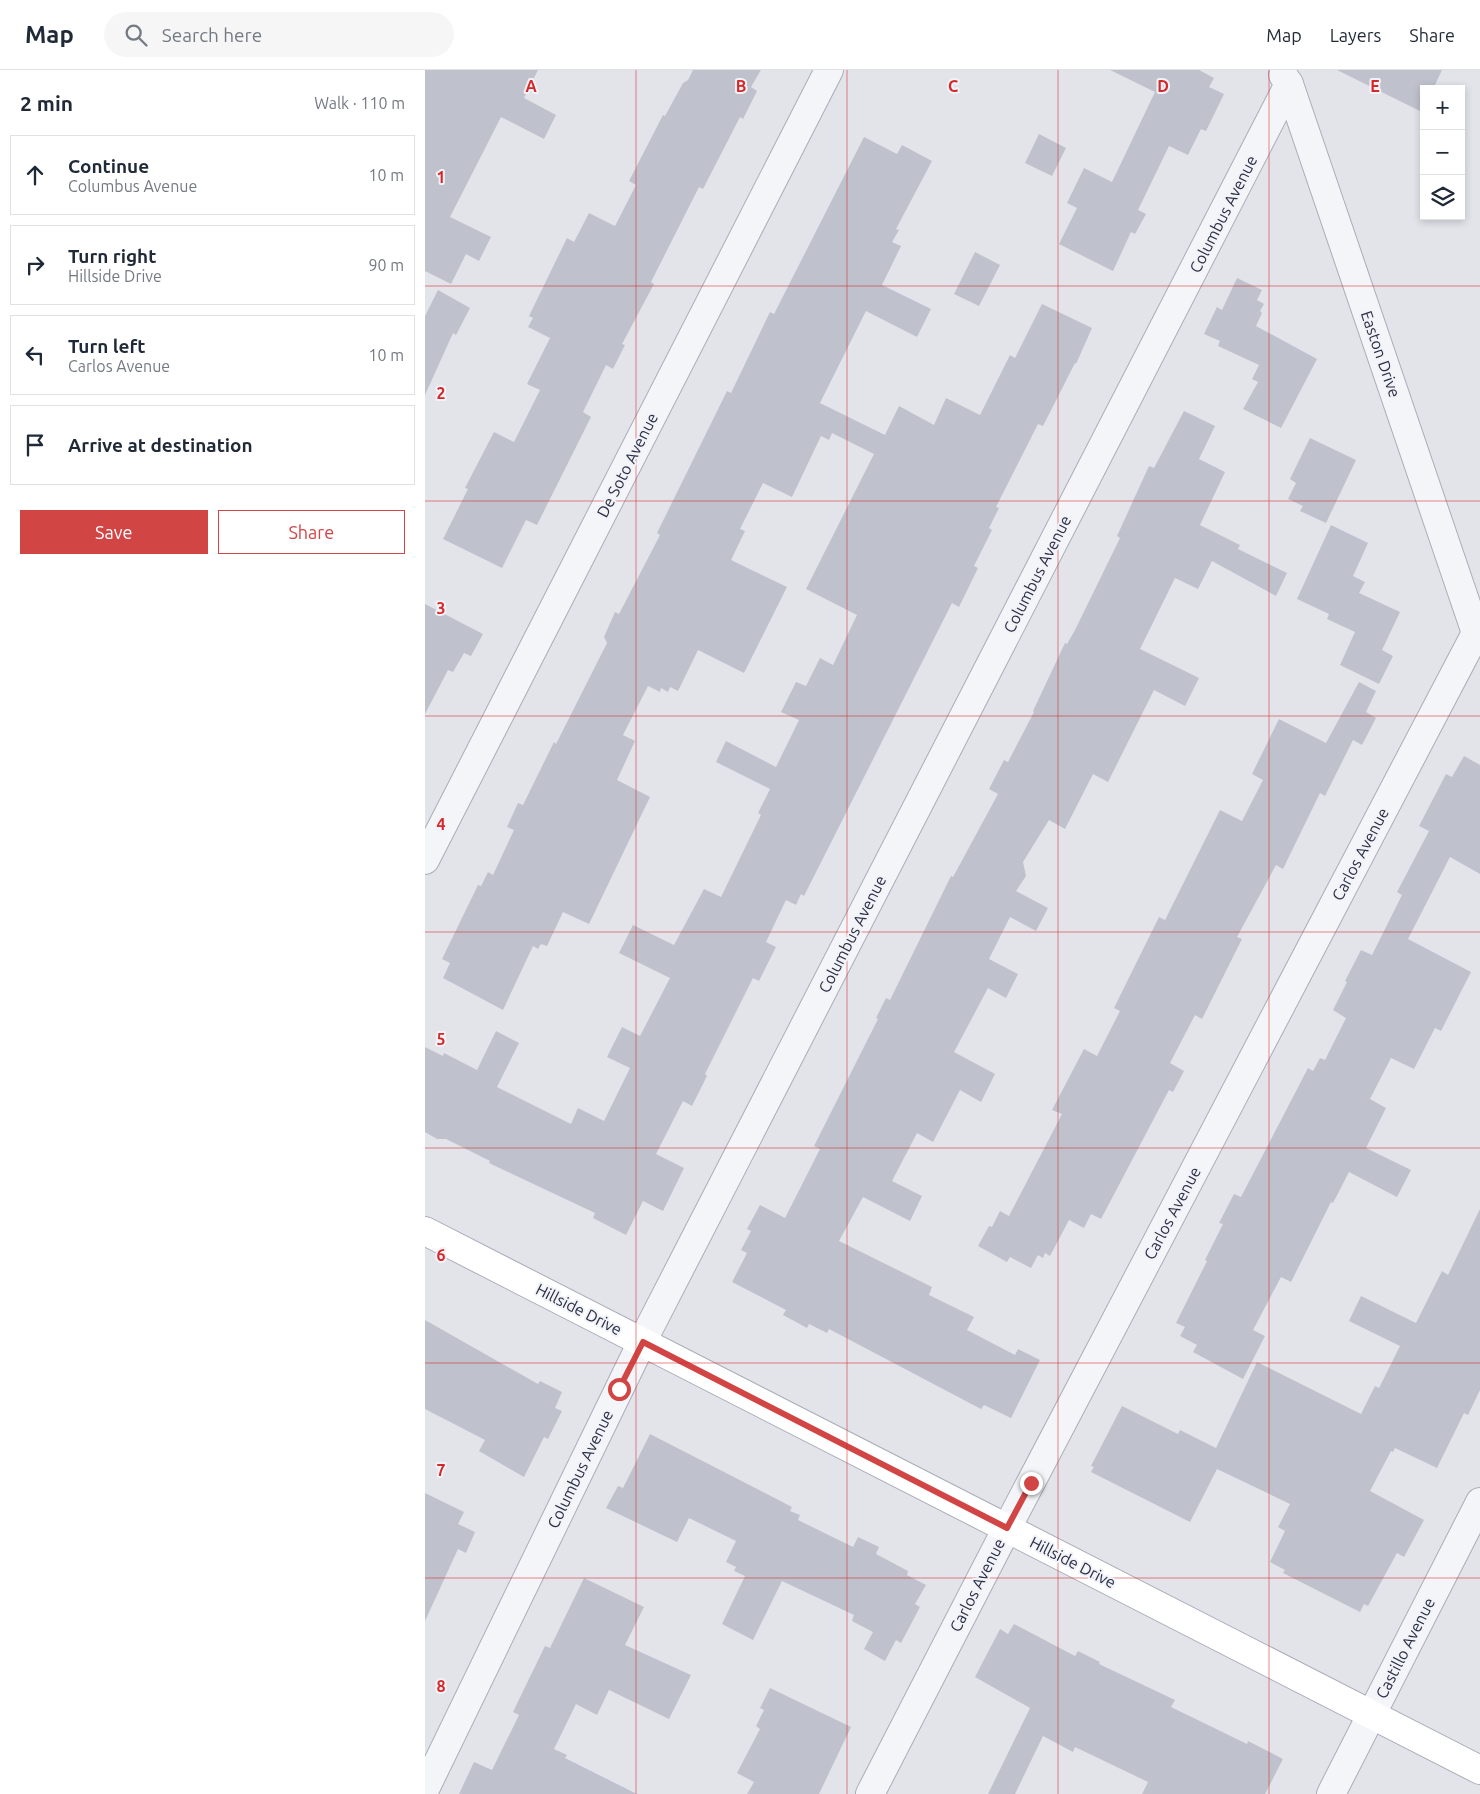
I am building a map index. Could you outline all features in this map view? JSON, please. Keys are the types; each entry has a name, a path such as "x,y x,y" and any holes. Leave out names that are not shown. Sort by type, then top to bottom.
{"main road":[{"name":"Hillside Drive","path":"425,1231 1480,1770"}],"street":[{"name":"De Soto Avenue","path":"425,860 829,70"},
{"name":"Easton Drive","path":"1284,77 1478,636"},
{"name":"Columbus Avenue","path":"425,1789 643,1342 1284,77"},
{"name":"Carlos Avenue","path":"870,1794 1007,1528 1478,636"},
{"name":"Castillo Avenue","path":"1331,1794 1480,1502"}],"building":[{"path":"425,70 538,70 524,98 556,115 544,139 501,117 450,217 491,237 479,261 466,254 451,284 425,271"},
{"path":"693,70 761,70 751,87 757,91 743,119 740,117 703,189 699,187 651,282 654,284 622,344 625,345 613,369 606,365 583,412 591,417 537,525 526,520 502,568 443,539 468,489 465,488 494,432 514,442 540,390 527,384 550,338 528,327 533,318 529,316 567,238 574,242 589,213 615,226 636,185 629,181 663,115 665,116 683,83 688,80"},
{"path":"1110,70 1199,70 1214,78 1209,87 1224,94 1206,131 1201,129 1188,155 1169,146 1138,210 1146,214 1135,234 1131,232 1113,271 1059,244 1077,208 1067,203 1084,168 1112,182 1155,92"},
{"path":"1337,70 1442,70 1435,85 1420,85 1420,111"},
{"path":"1039,134 1066,148 1052,176 1025,163"},
{"path":"864,137 897,154 902,145 932,161 896,229 899,230 892,242 901,246 882,285 931,309 917,337 866,311 820,403 885,435 899,406 934,425 946,398 980,415 1010,355 1015,358 1042,304 1092,328 1076,364 1043,426 1038,424 996,507 999,508 989,528 992,530 974,566 978,568 959,607 952,603 804,896 801,894 796,905 786,900 766,942 776,947 759,981 753,978 705,1074 707,1076 692,1106 683,1101 656,1154 684,1168 663,1211 643,1201 626,1235 593,1218 595,1213 489,1163 490,1161 446,1139 437,1139 425,1132 425,1047 443,1056 444,1053 477,1070 496,1031 519,1043 497,1087 571,1124 578,1108 604,1121 630,1068 607,1057 622,1027 640,1036 670,978 619,953 633,925 674,945 704,889 721,897 761,815 758,813 770,789 716,762 726,741 776,767 799,720 781,712 796,682 806,686 820,658 833,665 857,615 806,589 874,454 832,433 829,440 821,436 792,497 763,483 740,529 745,531 731,560 787,587 744,673 698,650 678,691 670,687 668,692 661,688 660,692 648,686 623,735 635,741 617,780 650,797 589,924 563,912 547,946 541,944 538,949 533,946 503,1010 443,978 450,963 442,959 478,885 481,886 488,872 493,875 514,830 507,827 518,803 523,805 554,742 556,744 607,643 604,637 615,612 619,614 660,535 657,533 727,391 731,393 770,312 774,314"},
{"path":"975,252 1000,265 979,306 954,294"},
{"path":"1237,278 1262,290 1257,300 1264,304 1256,326 1317,359 1281,428 1243,409 1258,382 1252,379 1259,365 1218,346 1220,341 1204,334 1217,307 1222,310"},
{"path":"438,290 470,308 456,335 453,333 425,395 425,316"},
{"path":"1184,411 1215,426 1199,459 1225,472 1200,525 1240,545 1238,549 1287,573 1276,596 1212,561 1198,589 1175,578 1140,649 1199,678 1185,706 1154,690 1108,782 1093,774 1065,829 1049,820 1023,862 1026,876 1016,891 1048,908 1036,931 1010,917 989,959 1018,974 1006,998 988,988 954,1052 995,1074 981,1102 960,1090 933,1142 917,1133 892,1181 922,1196 910,1221 863,1197 839,1241 932,1287 929,1295 974,1317 967,1330 1015,1355 1018,1349 1040,1360 1011,1418 984,1405 981,1409 829,1329 827,1333 809,1324 807,1328 783,1315 786,1310 732,1282 747,1253 741,1250 751,1231 747,1229 760,1205 785,1218 820,1149 814,1146 878,1019 876,1018 886,998 890,1000 951,876 953,877 998,794 989,789 1004,760 1008,762 1034,712 1065,643 1067,644 1075,630 1120,538 1117,536 1149,466 1154,468"},
{"path":"1310,438 1356,460 1326,523 1300,511 1303,506 1288,499 1296,483 1290,479"},
{"path":"1331,525 1368,543 1353,576 1365,582 1359,593 1400,612 1382,650 1393,656 1379,684 1340,665 1355,632 1327,619 1329,614 1297,599"},
{"path":"425,604 483,634 471,656 464,653 453,672 448,670 425,714"},
{"path":"1359,682 1376,691 1366,712 1376,718 1362,745 1353,740 1325,796 1320,793 1283,869 1276,865 1237,937 1242,939 1202,1019 1195,1015 1170,1063 1184,1071 1173,1092 1169,1090 1101,1219 1091,1214 1084,1228 1069,1220 1050,1256 1045,1253 1043,1258 1038,1255 1031,1268 1010,1257 1007,1262 978,1246 989,1226 992,1227 1000,1211 1009,1216 1062,1114 1052,1110 1084,1049 1097,1056 1120,1011 1114,1008 1159,917 1165,920 1220,810 1242,821 1263,780 1252,774 1279,719 1326,743"},
{"path":"1464,756 1480,765 1480,874 1450,857 1408,939 1471,972 1441,1031 1435,1028 1414,1069 1391,1058 1370,1099 1386,1108 1366,1148 1411,1170 1397,1197 1349,1172 1333,1203 1331,1202 1291,1282 1281,1277 1253,1330 1265,1336 1243,1379 1193,1352 1197,1345 1180,1336 1185,1327 1176,1323 1207,1261 1205,1260 1223,1224 1219,1223 1234,1194 1241,1197 1308,1068 1313,1071 1320,1058 1325,1060 1346,1018 1333,1010 1347,982 1345,981 1361,950 1372,955 1402,895 1397,892 1429,831 1419,826 1446,774 1452,777"},
{"path":"1480,1209 1480,1390 1468,1415 1464,1413 1437,1468 1395,1448 1393,1452 1391,1451 1370,1491 1424,1520 1404,1557 1397,1553 1368,1606 1364,1604 1360,1612 1283,1573 1285,1570 1270,1562 1285,1531 1278,1527 1290,1504 1217,1469 1190,1522 1091,1472 1094,1467 1091,1466 1122,1406 1178,1434 1180,1430 1216,1448 1257,1362 1361,1414 1375,1386 1379,1388 1400,1346 1349,1321 1361,1296 1416,1323 1442,1271 1448,1275"},
{"path":"425,1320 538,1384 540,1381 562,1392 555,1408 562,1411 548,1439 544,1437 524,1477 479,1451 485,1440 425,1409"},
{"path":"650,1434 792,1507 790,1511 800,1515 798,1520 853,1547 858,1537 879,1547 876,1554 908,1571 907,1575 926,1585 915,1604 920,1607 901,1643 896,1640 885,1661 864,1649 873,1632 852,1621 854,1615 782,1581 753,1640 722,1624 745,1576 734,1571 736,1567 726,1562 736,1541 689,1518 677,1542 606,1508 618,1486 623,1488"},
{"path":"425,1493 464,1512 458,1524 475,1532 466,1553 458,1549 425,1621"},
{"path":"584,1578 644,1607 625,1645 691,1675 669,1719 609,1690 597,1715 576,1704 554,1749 567,1755 565,1758 637,1794 459,1794 474,1762 492,1770 519,1715 513,1712 545,1646 550,1648"},
{"path":"1014,1624 1075,1656 1078,1651 1100,1662 1099,1664 1175,1700 1171,1707 1247,1744 1248,1741 1283,1759 1265,1794 1142,1794 1148,1782 1075,1747 1073,1752 1043,1736 1015,1794 988,1794 1030,1708 975,1677 1000,1629 1008,1634"},
{"path":"770,1688 851,1727 819,1794 747,1794 754,1782 737,1773 760,1729 756,1726 764,1710 760,1708"}],"route":[{"path":"619,1389 643,1342 1007,1528 1031,1483"}]}
